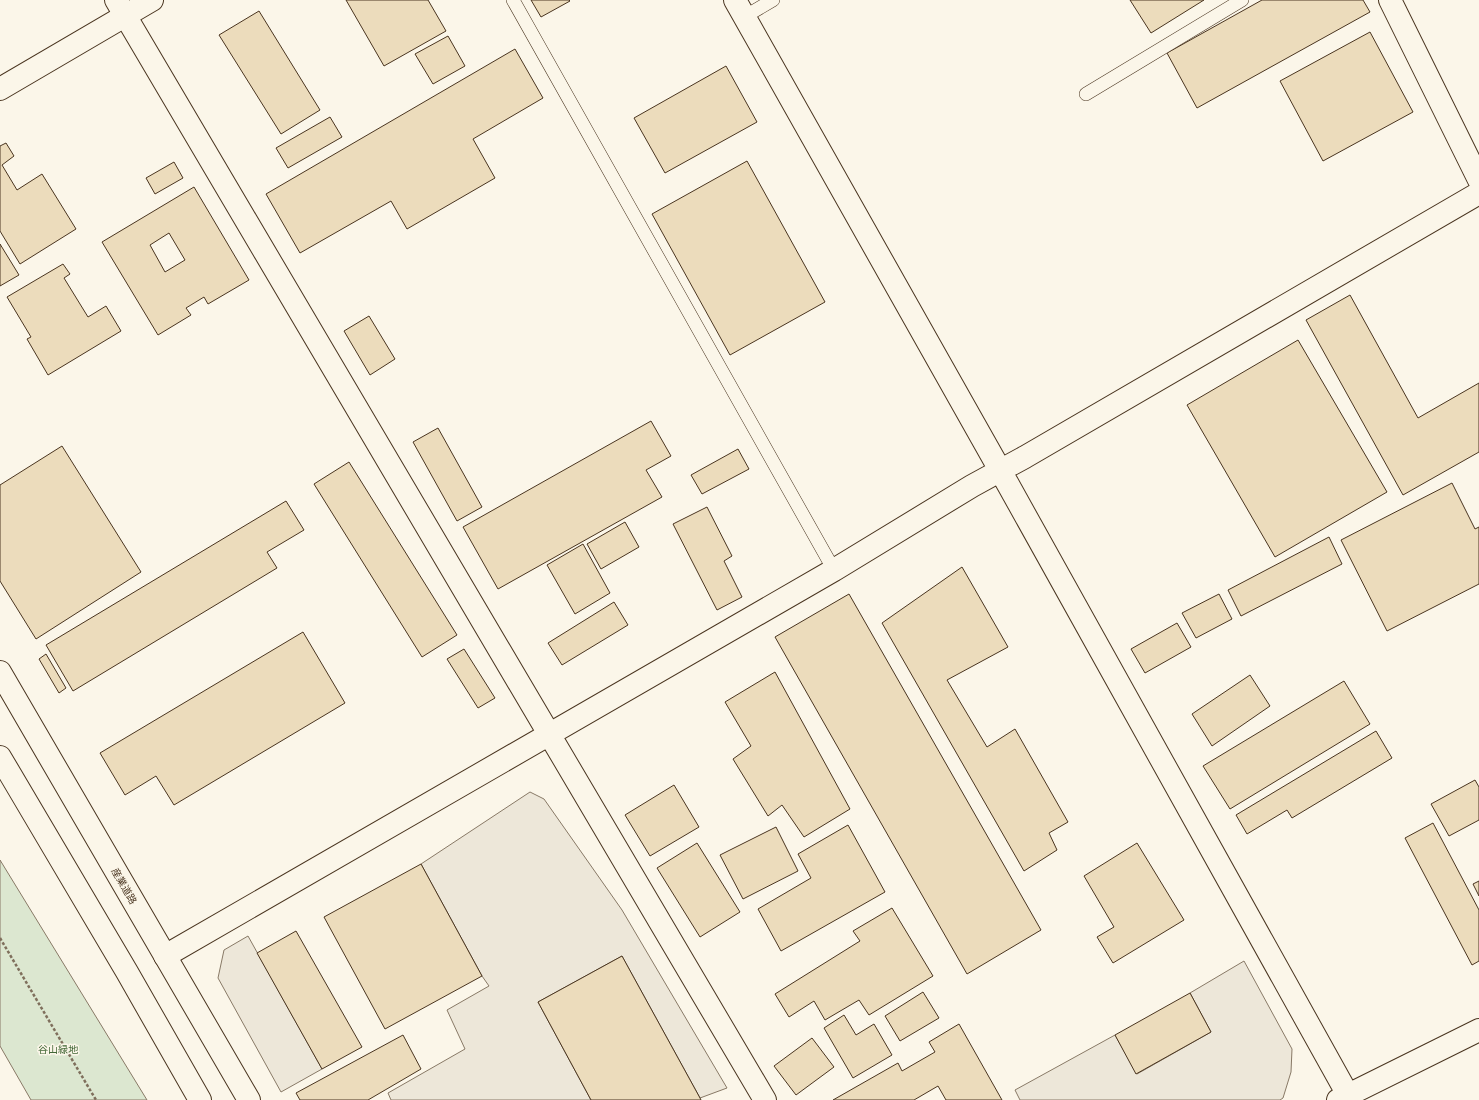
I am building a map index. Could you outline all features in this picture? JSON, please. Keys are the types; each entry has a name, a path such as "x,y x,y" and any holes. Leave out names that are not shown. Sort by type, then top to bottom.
{"street":[{"path":"0,89 120,8 152,0"},
{"path":"1390,0 1479,180"},
{"path":"120,8 765,1100"},
{"path":"740,8 1000,470 1343,1098 1479,1030"},
{"path":"165,956 549,733 834,570 1000,470 1479,193"},
{"name":"産業道路","path":"0,672 250,1100"},
{"path":"0,757 127,972 200,1100"}],"lane":[{"path":"513,0 834,570"},
{"path":"740,8 773,0"},
{"path":"1086,94 1242,0"}],"path":[{"path":"0,938 96,1100"}],"green space":[{"name":"谷山緑地","path":"0,860 147,1100 31,1100 0,1046"}],"shaded area":[{"path":"530,792 544,799 622,910 727,1088 700,1098 622,956 538,1002 591,1100 391,1100 388,1093 465,1049 447,1010 489,986 482,976 421,864"},
{"path":"248,936 322,1069 281,1092 218,978 224,950"},
{"path":"1244,961 1292,1049 1291,1072 1283,1098 1280,1100 1020,1100 1015,1090 1115,1035 1137,1074 1211,1032 1190,993"}],"building":[{"path":"346,0 428,0 446,31 384,66"},
{"path":"531,0 569,0 570,1 541,17"},
{"path":"1130,0 1204,0 1151,33"},
{"path":"1262,0 1363,0 1370,12 1197,108 1167,53"},
{"path":"259,11 320,110 281,134 219,35"},
{"path":"1370,32 1413,112 1323,161 1280,81"},
{"path":"448,36 465,66 433,84 415,54"},
{"path":"515,49 543,98 473,139 495,178 407,229 391,201 300,253 266,194"},
{"path":"726,66 757,122 665,173 634,118"},
{"path":"330,117 342,137 288,168 276,148"},
{"path":"6,143 14,156 2,165 17,190 42,174 76,229 20,264 0,231 0,146"},
{"path":"747,161 825,302 730,355 652,214"},
{"path":"174,162 183,178 155,194 146,178"},
{"path":"194,187 249,280 208,304 204,297 186,308 191,315 158,335 102,242","holes":["169,233 185,260 165,272 150,245"]},
{"path":"0,244 19,275 0,286"},
{"path":"63,264 70,274 64,278 88,317 106,306 121,331 48,375 27,339 31,337 7,297"},
{"path":"1350,295 1418,418 1479,383 1479,452 1403,495 1306,320"},
{"path":"369,316 395,359 370,375 344,331"},
{"path":"1298,340 1387,492 1275,557 1187,405"},
{"path":"651,421 671,456 646,470 662,497 498,589 463,527"},
{"path":"438,428 482,507 457,521 413,442"},
{"path":"62,446 141,572 36,639 0,581 0,485"},
{"path":"738,449 749,469 702,494 691,475"},
{"path":"349,462 457,635 422,657 314,484"},
{"path":"1452,483 1475,529 1479,527 1479,584 1387,631 1341,540"},
{"path":"286,501 304,530 267,552 277,568 73,691 46,645"},
{"path":"707,507 732,556 724,561 742,597 717,610 673,524"},
{"path":"625,522 639,547 601,569 587,544"},
{"path":"1329,537 1342,564 1241,616 1228,590"},
{"path":"583,544 610,593 575,614 547,565"},
{"path":"962,567 1008,647 947,680 987,747 1015,729 1068,822 1049,833 1057,850 1024,871 882,623"},
{"path":"849,594 1041,930 967,974 775,637"},
{"path":"1219,594 1232,619 1196,638 1182,613"},
{"path":"614,602 628,625 562,665 548,643"},
{"path":"1177,623 1191,647 1145,673 1131,649"},
{"path":"303,632 345,703 174,805 156,776 125,795 100,753"},
{"path":"464,649 495,698 478,708 447,659"},
{"path":"46,654 66,688 59,693 39,659"},
{"path":"775,672 850,809 804,837 782,805 768,816 733,759 751,746 725,702"},
{"path":"1250,675 1270,706 1212,746 1192,714"},
{"path":"1344,681 1370,724 1230,809 1203,766"},
{"path":"1376,731 1392,758 1292,818 1287,810 1247,834 1236,815"},
{"path":"1475,780 1479,787 1479,820 1449,836 1431,804"},
{"path":"674,785 699,827 650,856 625,815"},
{"path":"1433,823 1479,910 1479,961 1472,965 1405,838"},
{"path":"848,825 885,892 781,951 758,909 811,878 798,854"},
{"path":"776,827 798,871 743,899 720,855"},
{"path":"697,843 740,912 700,937 657,868"},
{"path":"1137,843 1184,920 1113,963 1097,937 1114,927 1084,876"},
{"path":"421,864 482,976 385,1029 324,917"},
{"path":"1479,881 1479,896 1473,884"},
{"path":"892,908 933,976 869,1015 859,1000 825,1020 814,1001 789,1017 775,994 860,941 853,931"},
{"path":"296,931 362,1047 322,1069 257,953"},
{"path":"622,956 701,1100 591,1100 538,1002"},
{"path":"923,992 939,1018 900,1041 885,1016"},
{"path":"1190,993 1211,1032 1136,1074 1115,1035"},
{"path":"844,1015 856,1035 874,1024 892,1055 853,1078 824,1028"},
{"path":"959,1024 1002,1100 946,1100 938,1086 914,1100 833,1100 898,1063 902,1071 935,1052 929,1042"},
{"path":"403,1035 421,1069 368,1100 300,1100 296,1093"},
{"path":"812,1038 834,1067 796,1095 774,1066"}]}
